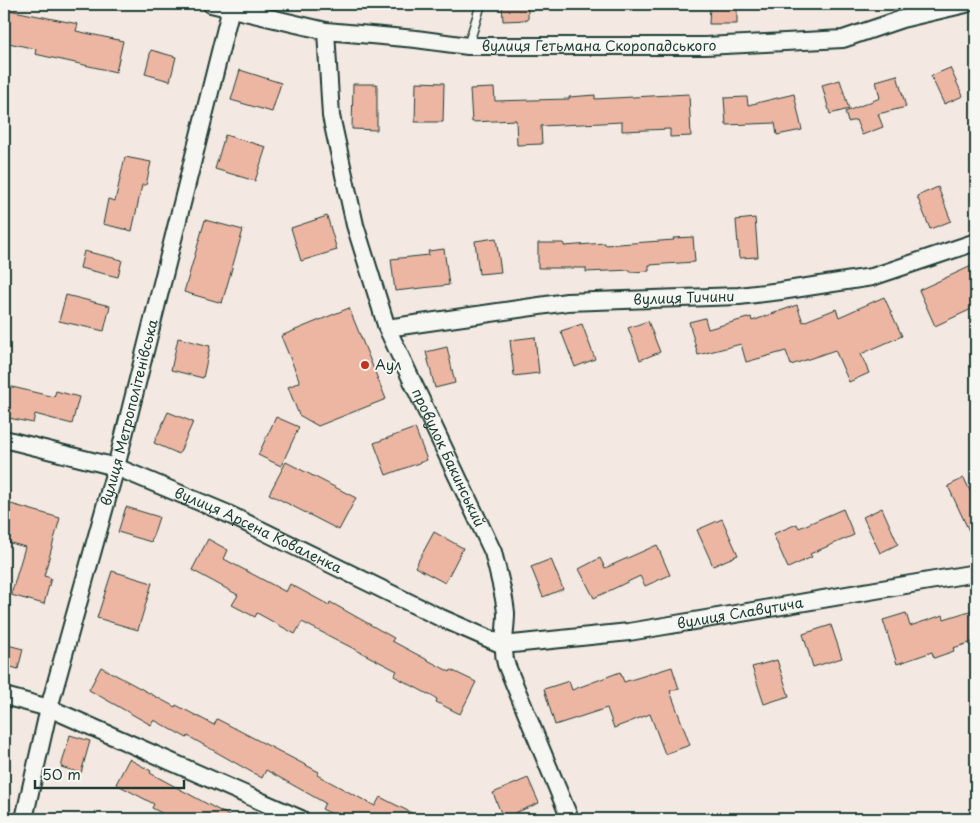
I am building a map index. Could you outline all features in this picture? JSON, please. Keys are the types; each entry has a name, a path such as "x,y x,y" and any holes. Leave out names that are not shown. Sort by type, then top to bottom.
{"street":[{"name":"вулиця Гетьмана Скоропадського","path":"211,4 231,6 326,31 468,46 705,46 843,39 902,11 966,4"},
{"name":"вулиця Метрополітенівська","path":"24,819 50,708 116,466 231,6"},
{"name":"провулок Бакинський","path":"326,31 331,116 355,225 387,328 493,552 502,585 506,611 503,645 506,664 570,819"},
{"name":"вулиця Тичини","path":"387,328 567,302 739,296 781,291 872,277 976,242"},
{"name":"вулиця Арсена Коваленка","path":"4,438 116,466 226,513 439,617 503,645"},
{"name":"вулиця Славутича","path":"503,645 629,632 976,574"},
{"path":"4,696 50,708 301,819"}],"lane":[{"path":"468,46 481,4"}],"building":[{"path":"502,4 528,4 528,20 503,21"},
{"path":"710,4 737,4 737,24 709,24"},
{"path":"4,9 78,24 76,31 123,41 116,72 35,54 36,49 4,42"},
{"path":"151,50 176,57 170,81 145,74"},
{"path":"950,68 963,96 944,104 931,76"},
{"path":"240,70 281,83 272,112 231,100"},
{"path":"897,75 906,107 878,114 883,127 862,135 856,120 848,122 845,112 880,98 876,81"},
{"path":"840,80 849,109 830,114 822,85"},
{"path":"416,82 444,83 443,122 415,122"},
{"path":"353,84 377,84 377,130 352,129"},
{"path":"494,88 495,101 569,99 569,97 595,95 595,99 689,94 691,136 670,137 670,129 622,131 622,122 541,126 542,144 517,145 516,120 472,122 470,89"},
{"path":"794,94 802,130 777,135 775,123 726,125 724,98 747,97 748,105"},
{"path":"225,135 266,147 255,181 215,169"},
{"path":"125,157 151,162 146,185 142,185 132,231 103,224 108,199 115,201"},
{"path":"938,187 951,221 930,229 917,196"},
{"path":"327,216 337,250 301,261 291,228"},
{"path":"755,218 758,257 739,258 736,220"},
{"path":"205,220 243,230 222,303 184,292"},
{"path":"693,237 695,262 649,265 649,271 630,272 630,270 586,272 586,268 538,268 538,243 564,243 564,246 605,243 605,245"},
{"path":"496,238 501,272 479,274 475,241"},
{"path":"444,249 449,285 395,291 391,259 429,255 428,251"},
{"path":"84,251 122,260 118,277 80,268"},
{"path":"976,264 976,307 935,326 919,290"},
{"path":"66,295 110,306 104,331 59,321"},
{"path":"884,297 902,336 861,354 869,373 849,382 835,350 791,365 786,351 746,362 741,344 698,355 689,322 705,318 708,329 751,317 752,321 797,305 803,322 836,309 839,317"},
{"path":"349,308 386,399 318,426 299,415 288,387 300,382 281,336"},
{"path":"648,321 660,352 640,360 628,328"},
{"path":"582,324 595,359 575,367 561,331"},
{"path":"535,337 539,373 514,376 510,340"},
{"path":"178,338 210,346 203,378 171,370"},
{"path":"447,347 455,383 435,388 426,352"},
{"path":"4,385 54,397 56,391 79,397 72,424 35,414 33,423 4,417"},
{"path":"168,412 193,422 179,454 154,443"},
{"path":"276,417 299,427 281,466 258,455"},
{"path":"415,428 427,460 386,475 374,443"},
{"path":"286,462 356,498 339,530 269,494"},
{"path":"964,478 976,504 976,546 948,486"},
{"path":"4,502 60,518 44,576 51,578 44,604 11,595 25,547 4,541"},
{"path":"126,507 159,517 151,542 118,532"},
{"path":"882,508 898,544 880,553 863,517"},
{"path":"843,509 854,535 810,554 812,557 788,568 773,534 797,524 799,528"},
{"path":"722,519 738,555 713,566 697,530"},
{"path":"434,532 463,548 445,583 415,567"},
{"path":"208,539 228,550 224,559 286,592 290,584 329,605 330,602 394,638 392,641 450,672 451,670 476,682 460,714 436,702 437,699 394,676 397,671 302,622 295,634 257,613 255,617 232,605 238,595 192,570"},
{"path":"657,545 670,575 645,586 640,576 594,598 579,569 600,558 605,568"},
{"path":"551,559 563,589 543,597 531,567"},
{"path":"112,571 152,583 138,630 97,618"},
{"path":"976,609 976,641 953,648 954,651 934,658 932,652 897,664 883,620 906,613 910,626 943,615 944,619"},
{"path":"831,625 842,658 813,667 803,634"},
{"path":"4,644 23,649 18,669 4,665"},
{"path":"777,660 789,696 764,704 752,667"},
{"path":"101,667 175,707 176,705 214,725 217,719 319,772 317,775 375,806 380,797 424,819 342,819 322,809 325,803 266,770 262,778 188,736 187,738 154,720 151,725 89,690"},
{"path":"672,667 679,689 670,691 690,745 665,754 650,714 614,728 607,708 555,725 544,689 569,681 572,690 620,672 624,682"},
{"path":"70,735 90,741 81,773 61,767"},
{"path":"129,759 151,771 150,773 235,819 173,819 152,808 154,804 116,784"},
{"path":"528,778 539,803 503,818 493,793"}],"place":[{"name":"Аул","path":"365,365"}]}
